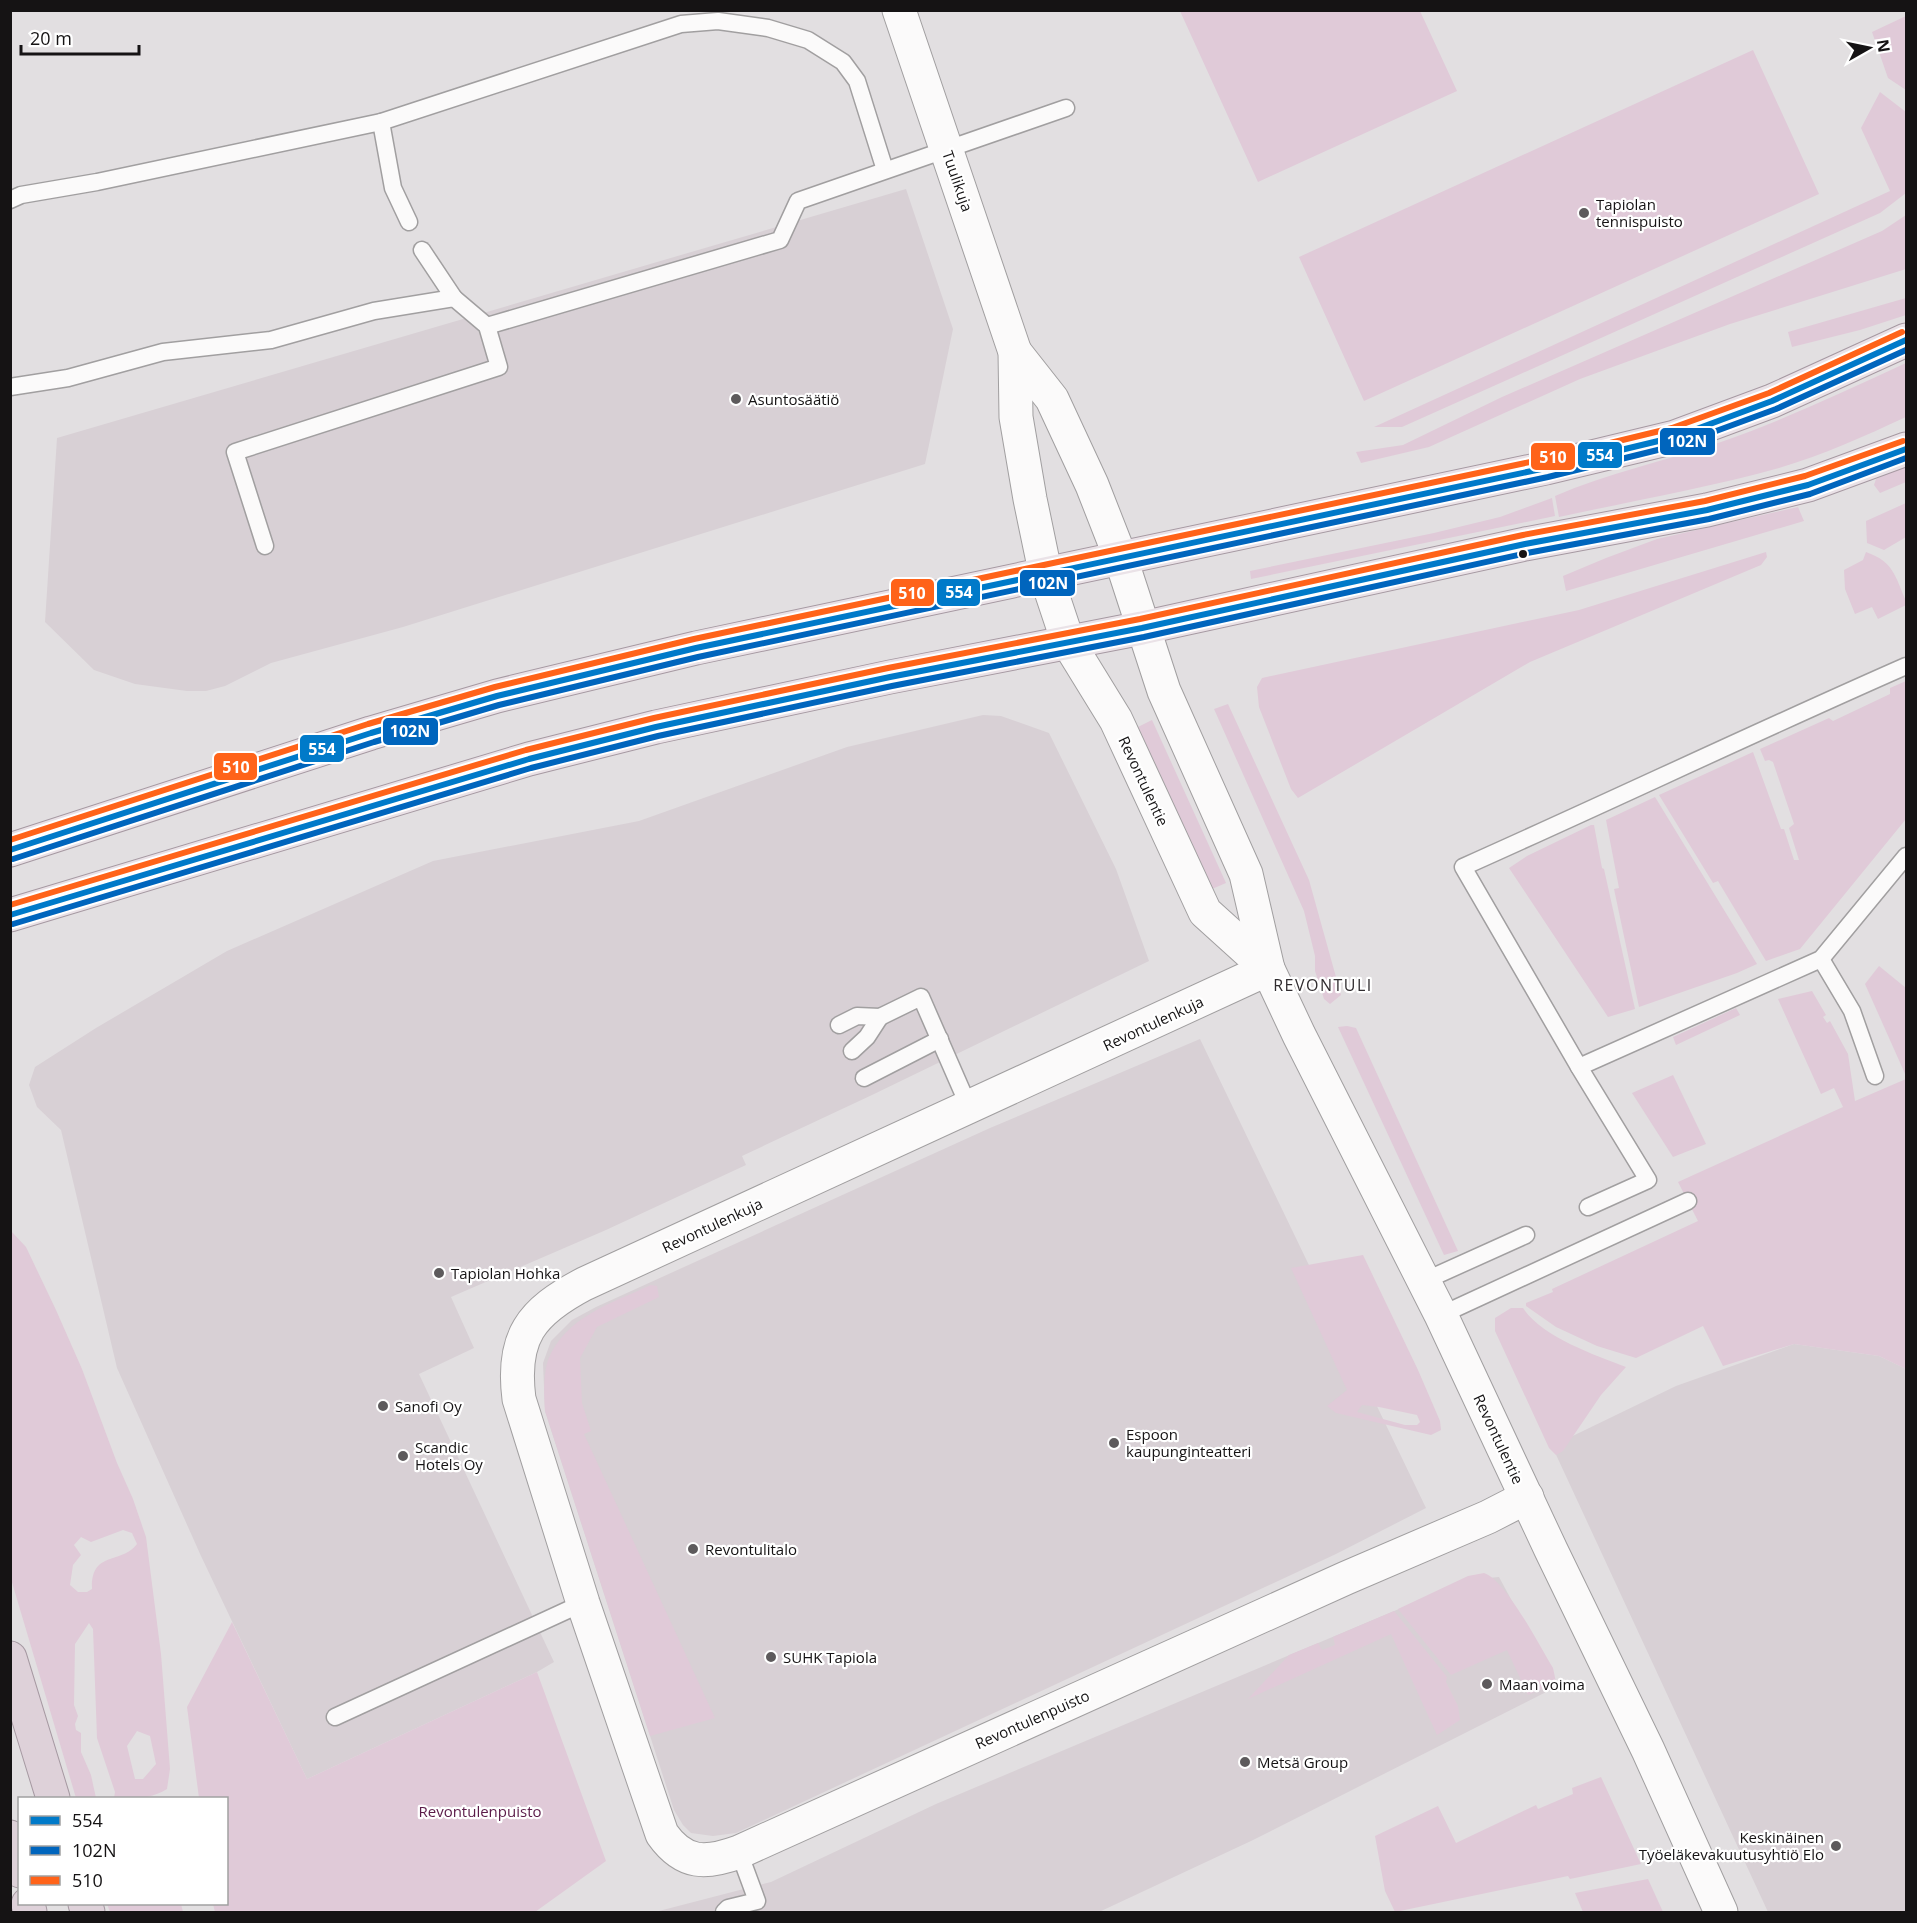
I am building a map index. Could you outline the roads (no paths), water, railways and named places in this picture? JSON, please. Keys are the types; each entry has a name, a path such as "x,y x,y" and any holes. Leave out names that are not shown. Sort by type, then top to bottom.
{"highway":[{"path":"10,1658 53,1797"},
{"path":"10,1837 18,1864"}],"main road":[{"path":"10,850 371,733 497,696 696,648 1046,576 1546,468 1675,437 1772,401 1906,340"},
{"path":"10,915 529,759 656,727 1142,628 1514,547 1707,510 1808,485 1906,449"}],"street":[{"name":"Tuulikuja","path":"899,10 1015,352 1016,417 1046,576"},
{"name":"Tuulikuja","path":"1015,352 1052,399 1092,485 1121,559"},
{"name":"Revontulentie","path":"1121,559 1164,691 1246,874 1268,969 1441,1315 1648,1749 1721,1912"},
{"name":"Revontulentie","path":"1046,576 1068,642 1116,720 1205,912 1268,969"},
{"name":"Revontulenkuja","path":"620,1709 583,1604 519,1399 516,1378 518,1359 521,1342 529,1326 560,1296 584,1284 1268,969"},
{"name":"Revontulenpuisto","path":"620,1709 662,1834 681,1854 708,1861 739,1852 1336,1582 1488,1517 1527,1497"}],"lane":[{"path":"10,200 21,195 97,183 381,122 681,24 718,21 768,28 808,40 843,62 857,81 885,170"},
{"path":"487,326 780,240 798,201 1066,108"},
{"path":"381,122 393,188 409,222"},
{"path":"265,546 235,452 499,367 487,326 454,298 422,250"},
{"path":"10,387 68,378 163,352 271,340 374,311 454,298"},
{"path":"1588,1207 1648,1180 1579,1067 1463,867 1906,666"},
{"path":"1579,1067 1821,959 1906,856"},
{"path":"1821,959 1852,1011 1875,1076"},
{"path":"839,1025 857,1016 880,1017 921,997 969,1107"},
{"path":"852,1051 867,1037 880,1017"},
{"path":"864,1078 940,1039"},
{"path":"1441,1315 1688,1201"},
{"path":"1424,1281 1526,1235"},
{"path":"335,1717 583,1604"},
{"path":"724,1912 728,1908 757,1901 739,1852"}],"place":[{"name":"Tapiolan tennispuisto","path":"1584,213"},
{"name":"Asuntosäätiö","path":"736,399"},
{"name":"Tapiolan Hohka","path":"439,1273"},
{"name":"Sanofi Oy","path":"383,1406"},
{"name":"Espoon kaupunginteatteri","path":"1114,1443"},
{"name":"Scandic Hotels Oy","path":"403,1456"},
{"name":"Revontulitalo","path":"693,1549"},
{"name":"SUHK Tapiola","path":"771,1657"},
{"name":"Maan voima","path":"1487,1684"},
{"name":"Metsä Group","path":"1245,1762"},
{"name":"Keskinäinen Työeläkevakuutusyhtiö Elo","path":"1836,1846"}],"district":[{"name":"REVONTULI","path":"1323,985"}]}
